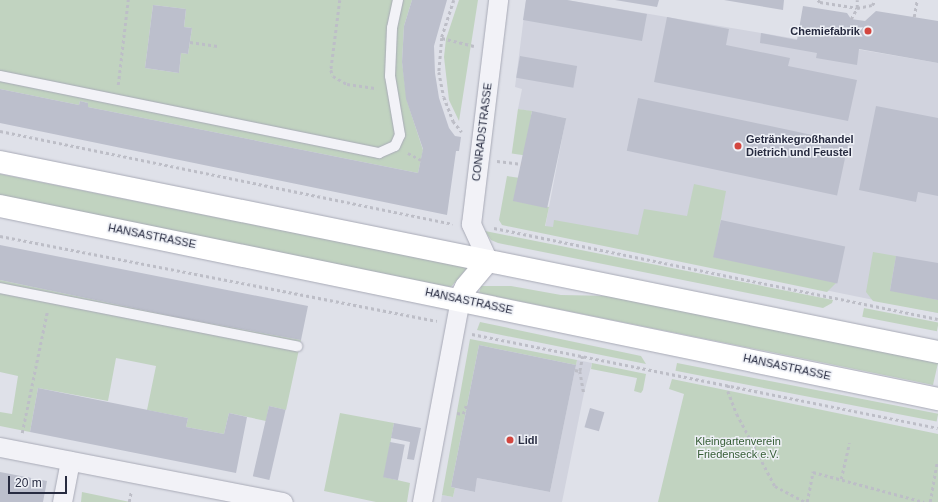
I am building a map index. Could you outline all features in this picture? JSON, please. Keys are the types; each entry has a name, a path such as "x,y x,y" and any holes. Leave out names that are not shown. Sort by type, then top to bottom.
{"main road":[{"path":"0,162 938,352"},
{"name":"HANSASTRASSE","path":"0,206 460,299 938,399"},
{"path":"460,299 466,287 488,261"}],"street":[{"name":"CONRADSTRASSE","path":"471,224 498,0"},
{"path":"471,224 488,261"},
{"path":"422,502 460,299"},
{"path":"9,449 283,502"},
{"path":"62,502 70,461"}],"lane":[{"path":"0,76 379,153 395,146 400,135 390,76 392,28 398,0"},
{"path":"0,288 297,346"}],"path":[{"path":"116,100 128,0"},
{"path":"340,0 331,70 333,76 347,84 393,90"},
{"path":"454,0 442,38 439,72 444,97 453,121 463,134 481,139"},
{"path":"818,0 820,2 857,8 872,5 876,0"},
{"path":"851,19 857,8 857,0"},
{"path":"914,18 917,0"},
{"path":"442,38 492,50"},
{"path":"190,42 218,46"},
{"path":"0,131 452,224 471,224 938,319"},
{"path":"514,163 522,164"},
{"path":"0,236 436,321 454,330 938,428"},
{"path":"9,449 50,298"},
{"path":"583,356 580,371 584,393"},
{"path":"575,370 580,371"},
{"path":"730,385 728,391 737,414 775,486 806,502 813,472 924,502"},
{"path":"458,413 463,414 467,402"},
{"path":"723,438 754,444"},
{"path":"841,479 849,443"},
{"path":"930,502 937,462"}],"shaded area":[{"path":"526,0 567,0 938,63 938,313 544,233 566,118 518,109 522,89 515,87"},
{"path":"577,360 592,363 584,393 562,502 441,502 442,495 453,497 455,488 475,492 477,478 550,492"}],"green space":[{"path":"0,0 412,0 404,26 402,62 407,101 423,150 418,173 88,107 88,103 80,101 79,105 0,89","holes":["153,5 186,9 184,27 192,28 188,54 181,53 179,73 145,68"]},
{"path":"459,0 478,0 459,121 449,100 444,57 446,39"},
{"path":"518,109 532,111 526,156 512,154"},
{"path":"0,174 468,267 451,287 440,285 0,196"},
{"path":"507,176 520,178 515,201 549,207 545,226 553,227 554,220 638,235 644,209 687,216 694,184 726,191 714,257 837,282 827,292 502,225 499,220"},
{"path":"485,231 833,300 832,303 823,308 498,243 491,240"},
{"path":"873,252 896,256 890,290 938,300 938,313 873,301 866,292"},
{"path":"0,280 182,318 301,340 286,410 269,406 266,421 229,413 224,434 186,427 188,418 147,410 156,366 116,358 108,401 38,388 30,432 0,426 0,412 12,414 18,376 0,372"},
{"path":"481,286 511,286 561,295 614,296 938,363 933,385 479,293"},
{"path":"864,308 938,322 937,331 862,317"},
{"path":"480,322 641,356 646,364 477,330"},
{"path":"470,339 577,360 576,365 479,345 451,487 455,488 453,497 442,495"},
{"path":"592,363 646,374 643,390 641,393 634,391 637,378 591,369"},
{"path":"677,363 938,414 937,422 675,371"},
{"name":"Kleingartenverein Friedenseck e.V.","path":"672,379 938,434 938,502 658,502 684,394 669,389"},
{"path":"340,413 394,423 384,477 410,483 407,502 376,502 324,491"},
{"path":"82,492 130,502 81,502"}],"building":[{"path":"412,0 447,0 434,46 435,73 439,98 449,128 455,136 461,137 459,151 456,151 447,215 0,123 0,89 79,105 80,101 88,103 88,107 418,173 423,149 406,99 402,62 404,26"},
{"path":"526,0 567,0 647,14 642,41 523,20"},
{"path":"615,0 659,0 657,7"},
{"path":"724,0 784,0 783,10"},
{"path":"153,5 186,9 184,27 192,28 188,54 181,53 179,73 145,68"},
{"name":"Chemiefabrik","path":"803,6 847,13 851,19 865,21 876,11 938,21 938,63 859,49 857,65 816,58 817,53 760,43 761,33 797,40"},
{"path":"667,17 729,29 726,45 790,58 788,66 857,80 848,121 654,82"},
{"path":"520,56 577,66 573,88 516,78"},
{"path":"638,98 848,143 837,196 627,151"},
{"path":"876,106 938,118 938,196 918,192 916,202 859,190"},
{"path":"532,111 566,118 547,208 513,201"},
{"path":"721,220 845,246 837,284 713,257"},
{"path":"0,245 308,306 301,340 181,318 0,280"},
{"path":"896,256 938,263 938,300 890,291"},
{"name":"Lidl","path":"479,345 576,365 550,492 477,478 475,492 451,487"},
{"path":"38,388 188,418 186,427 224,434 229,413 247,417 236,473 30,432"},
{"path":"269,406 286,410 269,480 253,476"},
{"path":"590,408 604,412 599,431 584,427"},
{"path":"394,423 421,428 414,460 407,459 410,442 391,438"},
{"path":"390,442 405,445 398,480 383,477"},
{"path":"0,472 47,481 43,502 0,502"}],"place":[{"name":"Chemiefabrik","path":"868,31"},
{"name":"Getränkegroßhandel Dietrich und Feustel","path":"738,146"},
{"name":"Lidl","path":"510,440"}]}
